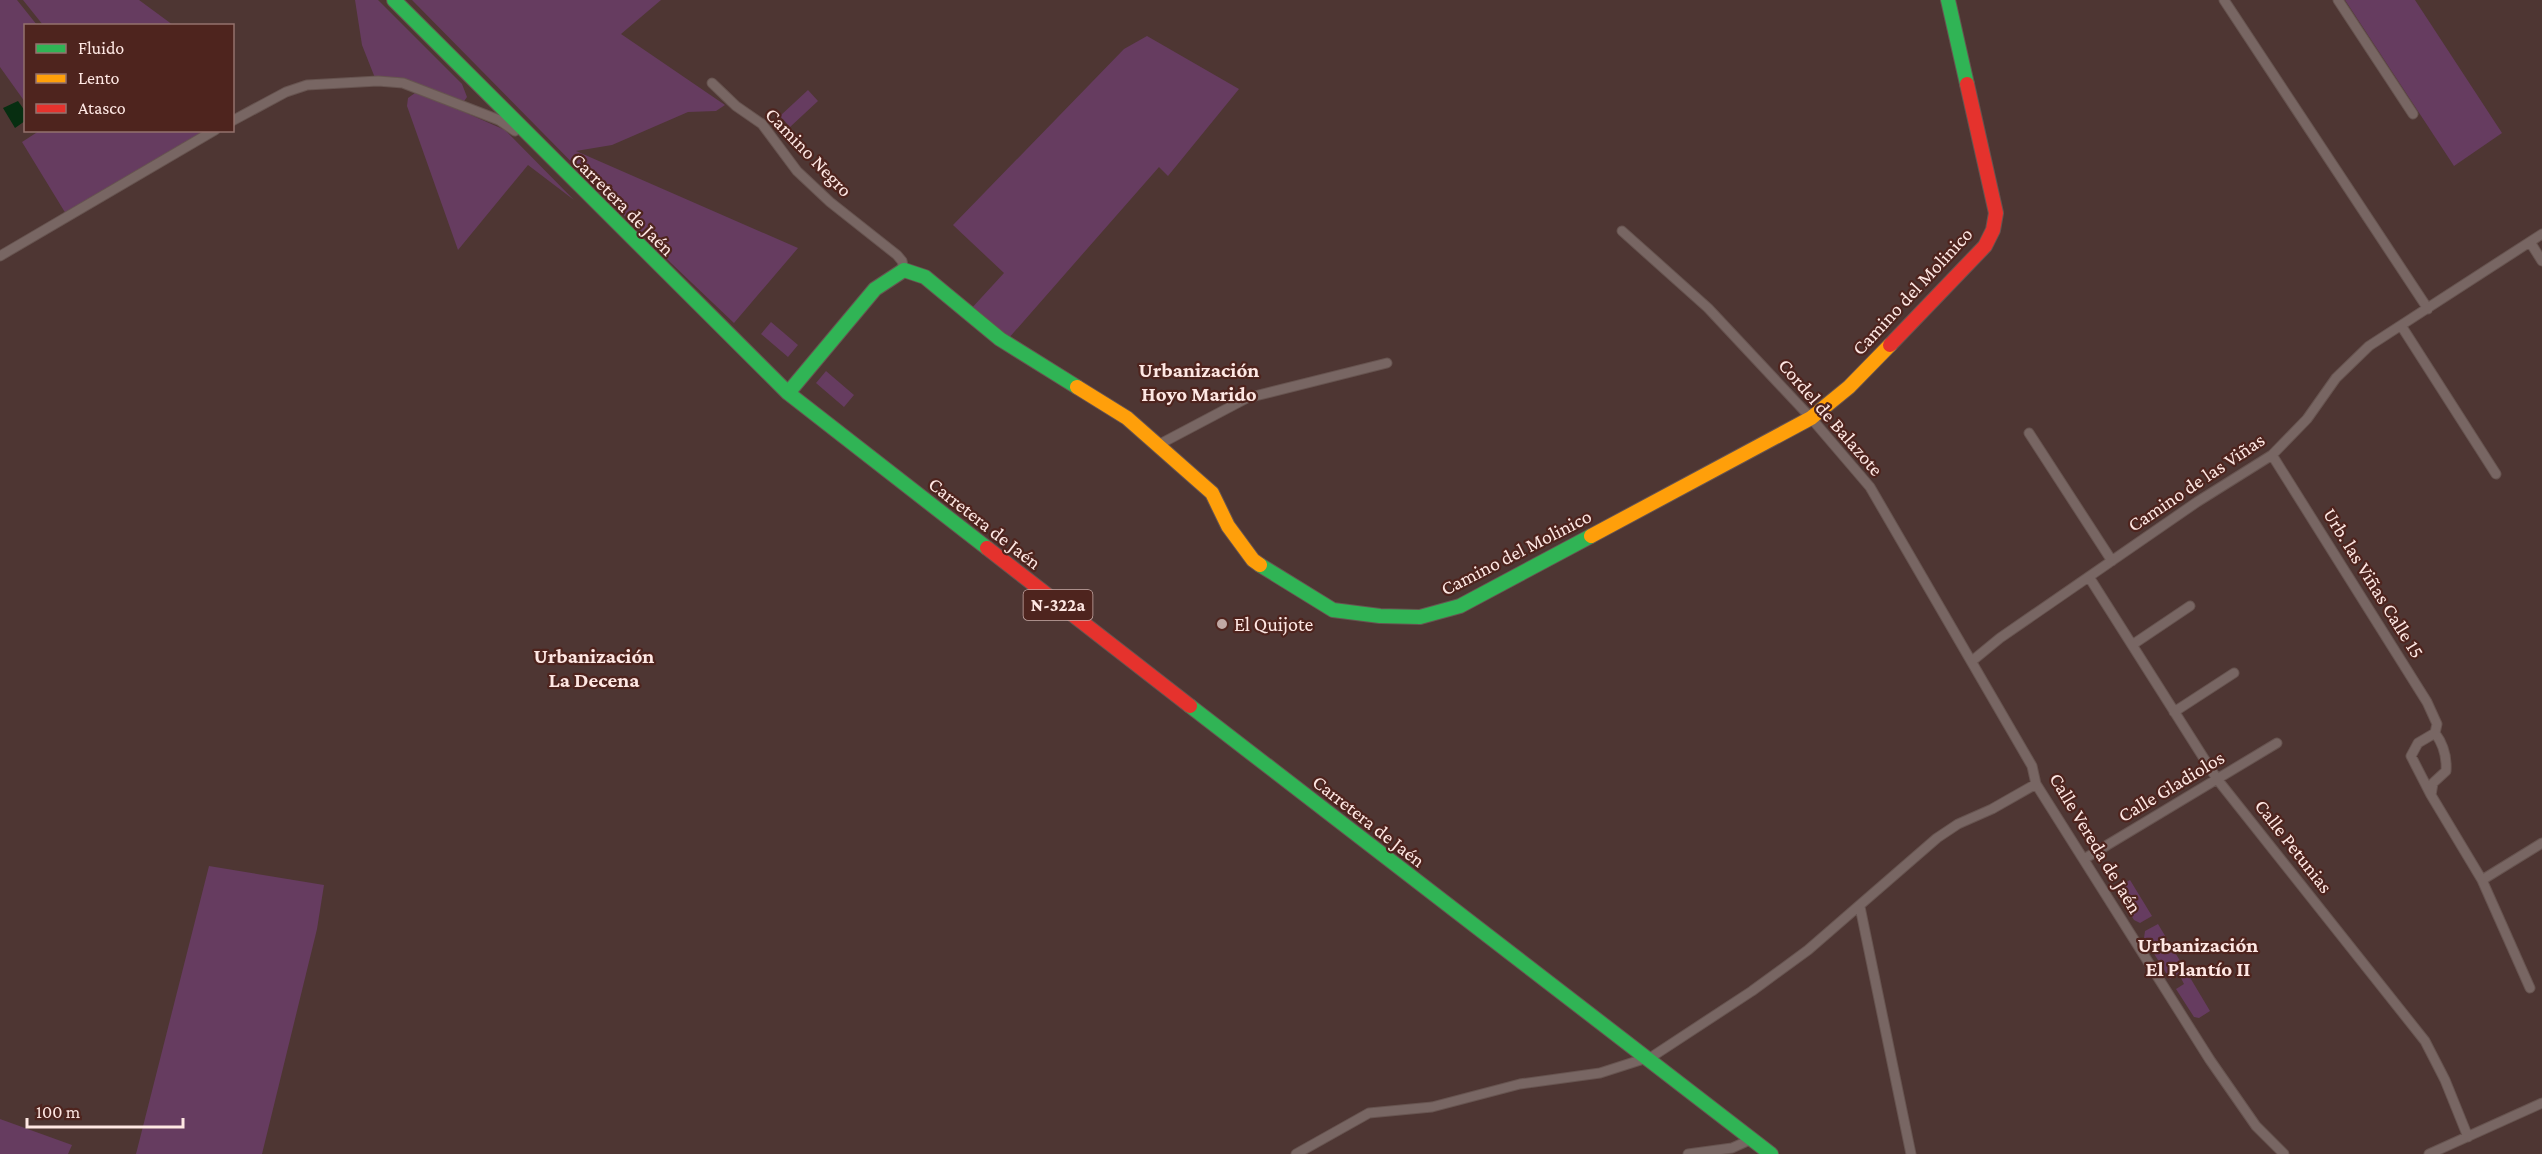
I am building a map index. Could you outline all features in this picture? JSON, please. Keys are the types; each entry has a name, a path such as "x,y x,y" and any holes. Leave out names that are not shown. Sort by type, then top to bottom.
{"main road":[{"name":"Carretera de Jaén","path":"394,0 537,146 788,393 1645,1059 1771,1154"},
{"name":"Camino del Molinico","path":"904,270 925,277 1000,339 1127,418 1212,493 1228,526 1253,560 1289,585 1334,610 1420,617 1460,606 1811,418 1849,387 1985,246 1993,230 1996,213 1948,0"},
{"path":"788,393 875,289 904,270"}],"street":[{"path":"2224,0 2428,309"},
{"path":"2338,0 2413,114"},
{"path":"234,120 286,92 307,85 386,81 403,83 499,120 537,146"},
{"name":"Camino Negro","path":"712,83 736,106 762,124 797,171 830,202 897,255 902,261 904,270"},
{"path":"0,256 212,132"},
{"name":"Cordel de Balazote","path":"1622,231 1708,308 1811,418 1870,487 1972,661"},
{"name":"Camino de las Viñas","path":"1972,661 2000,638 2197,502 2272,455 2307,419 2336,378 2369,346 2402,327 2542,234"},
{"path":"2530,242 2542,261"},
{"path":"2402,327 2496,474"},
{"path":"1158,445 1247,398 1387,363"},
{"path":"2029,433 2112,561"},
{"name":"Urb. las Viñas Calle 15","path":"2272,455 2427,702 2437,724 2435,733 2444,750 2446,771 2433,783 2431,795"},
{"name":"Calle Petunias","path":"2089,577 2217,779 2425,1041 2445,1080 2468,1137"},
{"path":"2132,645 2190,606"},
{"name":"Calle Vereda de Jaén","path":"1972,661 2032,766 2036,784 2210,1060 2256,1126 2284,1154"},
{"path":"2174,712 2234,673"},
{"path":"2435,733 2418,743 2411,756 2431,795 2482,880 2530,988"},
{"name":"Calle Gladiolos","path":"2084,859 2277,743"},
{"path":"1296,1154 1369,1113 1432,1107 1520,1084 1600,1073 1645,1059 1752,991 1808,950 1937,838 1958,824 2036,784"},
{"path":"2482,880 2542,843"},
{"path":"1860,907 1911,1154"},
{"path":"2428,1154 2542,1103"},
{"path":"1688,1154 1731,1148 1752,1139"}],"shaded area":[{"path":"0,0 17,0 36,24 24,24 24,101 0,67"},
{"path":"23,0 139,0 172,24 42,24"},
{"path":"355,0 378,0 462,84 467,97 462,104 375,78 362,45"},
{"path":"412,0 661,0 621,34 725,105 716,111 688,112 612,145 576,151 798,248 734,323 671,263"},
{"path":"2345,0 2415,0 2502,133 2454,166"},
{"path":"1147,36 1239,89 1168,176 1159,167 1008,339 970,310 1004,273 953,225 1124,49"},
{"path":"808,90 818,101 790,127 780,116"},
{"path":"415,93 421,93 505,130 574,200 528,165 458,250 407,106 408,98"},
{"path":"18,101 24,110 24,122 15,128 3,108"},
{"path":"37,132 208,132 66,214 22,142"},
{"path":"771,322 798,345 788,357 761,334"},
{"path":"826,371 854,395 844,407 816,383"},
{"path":"209,866 324,885 317,929 262,1154 136,1154"},
{"path":"2130,880 2152,916 2140,923 2134,920 2115,889"},
{"path":"2158,924 2210,1011 2199,1018 2194,1017 2176,989 2184,984 2179,974 2170,979 2144,938 2145,931"},
{"path":"0,1119 72,1145 68,1154 0,1154"}],"traffic: fast":[{"path":"394,0 788,393 987,548"},
{"path":"1948,0 1967,84"},
{"path":"788,393 875,289 904,270 925,277 1000,339 1077,387"},
{"path":"1260,565 1333,610 1380,616 1420,617 1460,606 1591,536"},
{"path":"1190,706 1771,1154"}],"traffic: slow":[{"path":"1591,536 1811,418 1849,387 1890,345"},
{"path":"1077,387 1127,418 1212,493 1228,526 1253,560 1260,565"}],"traffic: jam":[{"path":"1890,345 1985,246 1993,230 1996,213 1967,84"},
{"path":"987,548 1190,706"}],"place":[{"name":"El Quijote","path":"1222,624"}],"district":[{"name":"Urbanización Hoyo Marido","path":"1199,382"},
{"name":"Urbanización La Decena","path":"594,668"},
{"name":"Urbanización El Plantío II","path":"2198,957"}]}
